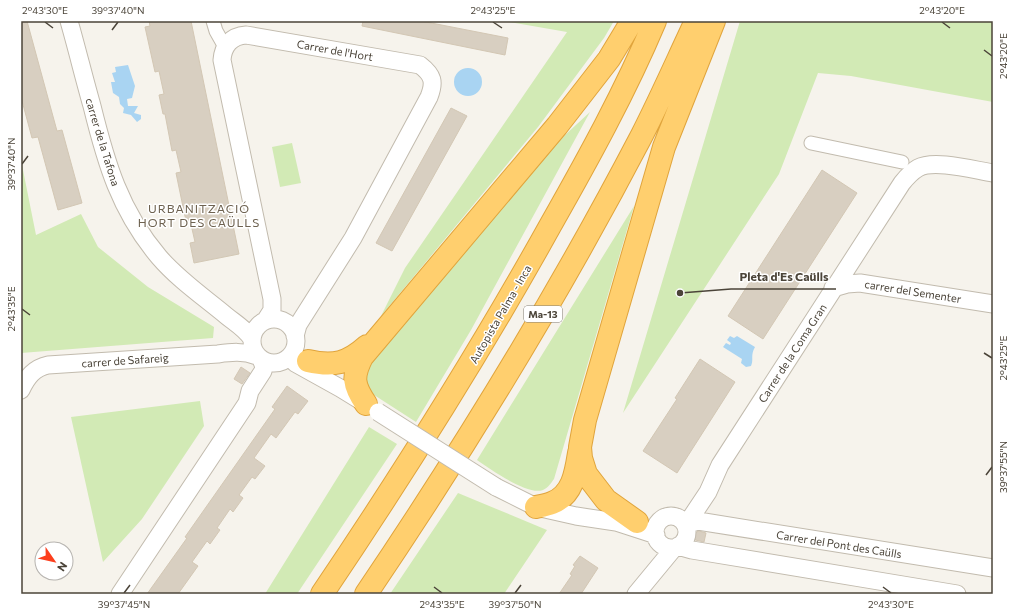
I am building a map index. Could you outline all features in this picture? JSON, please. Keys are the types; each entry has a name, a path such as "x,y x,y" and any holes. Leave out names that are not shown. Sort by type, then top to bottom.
{"highway":[{"path":"372,408 357,388 355,370 362,357 374,340 557,126 609,60 632,21"},
{"name":"Autopista Palma - Inca","path":"322,594 400,478 507,303 610,115 642,52 655,21"},
{"name":"Ma-13","path":"366,594 460,450 538,322 609,197 642,134 696,21"},
{"path":"536,507 552,504 559,500 574,481 587,413 664,147 714,21"},
{"path":"308,361 320,364 340,363 347,361 374,340"},
{"path":"580,447 581,458 586,474 606,500 645,529"}],"street":[{"name":"carrer de la Tafona","path":"69,21 101,142 115,185 122,200 141,233 160,258 178,276 211,302 223,314 243,328 252,349"},
{"path":"120,594 247,403 250,391 264,367 252,349 255,330 272,310 272,299 222,60 225,47 216,31 213,21"},
{"name":"Carrer de l'Hort","path":"225,47 234,38 240,35 246,35 402,61 420,65 429,72 433,83 429,97 353,238 298,325 295,339"},
{"path":"811,144 902,162"},
{"name":"Carrer de la Coma Gran","path":"680,520 708,492 720,465 833,288 902,183 909,175 918,168 938,164 993,173"},
{"name":"carrer del Sementer","path":"833,288 860,282 993,304"},
{"name":"carrer de la Tafona","path":"211,302 228,308 250,322 263,322"},
{"path":"263,322 270,320 281,320 290,326 301,353 308,361 340,388"},
{"path":"247,403 257,396 275,368 292,353 295,339"},
{"path":"252,349 272,363 291,361 297,364 340,388 496,487 536,507 645,529 659,543 666,547 676,547 707,552 957,594"},
{"name":"carrer de Safareig","path":"21,390 33,372 42,366 252,349"},
{"path":"638,591 676,547 682,544 687,533 680,520 663,518 645,529"},
{"name":"Carrer del Pont des Caülls","path":"680,520 698,521 993,568"},
{"path":"638,591 655,552 645,529"}],"green space":[{"path":"504,21 614,21 604,38 538,127 381,316 405,268 567,32"},
{"path":"740,21 993,21 993,102 851,76 818,73 779,174 623,413"},
{"path":"590,112 471,330 416,422 371,393 367,388 366,366 539,159"},
{"path":"292,143 301,183 280,187 272,147"},
{"path":"21,160 36,235 81,214 98,247 148,287 214,327 213,338 21,353"},
{"path":"634,206 554,479 548,487 543,490 536,491 519,486 477,460"},
{"path":"200,401 204,426 142,519 103,562 71,417"},
{"path":"369,427 397,444 297,594 265,594"},
{"path":"458,493 547,530 504,594 390,594"}],"water":[{"path":"128,65 135,86 132,98 127,99 128,106 138,106 134,113 141,115 141,119 137,122 131,115 123,113 124,108 120,104 119,97 113,93 111,82 115,82 112,73 116,72 115,67"},
{"path":"468,68 478,72 482,82 478,92 468,96 458,92 454,82 458,72"},
{"path":"730,336 734,338 737,336 755,347 751,366 746,367 741,363 742,359 723,347 726,343 730,345 731,343 727,340"}],"building":[{"path":"21,21 27,21 57,131 62,130 82,203 58,210 38,137 32,138 21,97"},
{"path":"149,21 191,21 239,254 194,263 190,243 195,242 190,220 186,221 176,173 181,172 176,150 172,151 165,114 163,114 159,95 164,94 159,71 155,72 145,27 150,26"},
{"path":"363,21 421,21 508,38 505,55 362,26"},
{"path":"451,108 467,116 392,251 376,243"},
{"path":"822,170 857,193 763,339 728,316"},
{"path":"700,359 735,382 677,473 643,451 677,399 675,398"},
{"path":"241,367 250,373 242,384 234,379"},
{"path":"287,386 308,401 298,414 295,412 276,438 271,434 254,458 265,466 255,479 252,477 239,495 243,498 233,512 230,509 217,528 220,530 210,544 207,541 192,562 198,566 178,594 147,594 275,409 272,407"},
{"path":"699,531 706,533 704,542 691,539 692,534"},
{"path":"580,556 598,568 581,594 559,594 572,575 570,574 575,566 573,565"}],"place":[{"name":"Pleta d'Es Caülls","path":"680,293"}],"district":[{"name":"URBANITZACIÓ HORT DES CAÜLLS","path":"199,215"}]}
